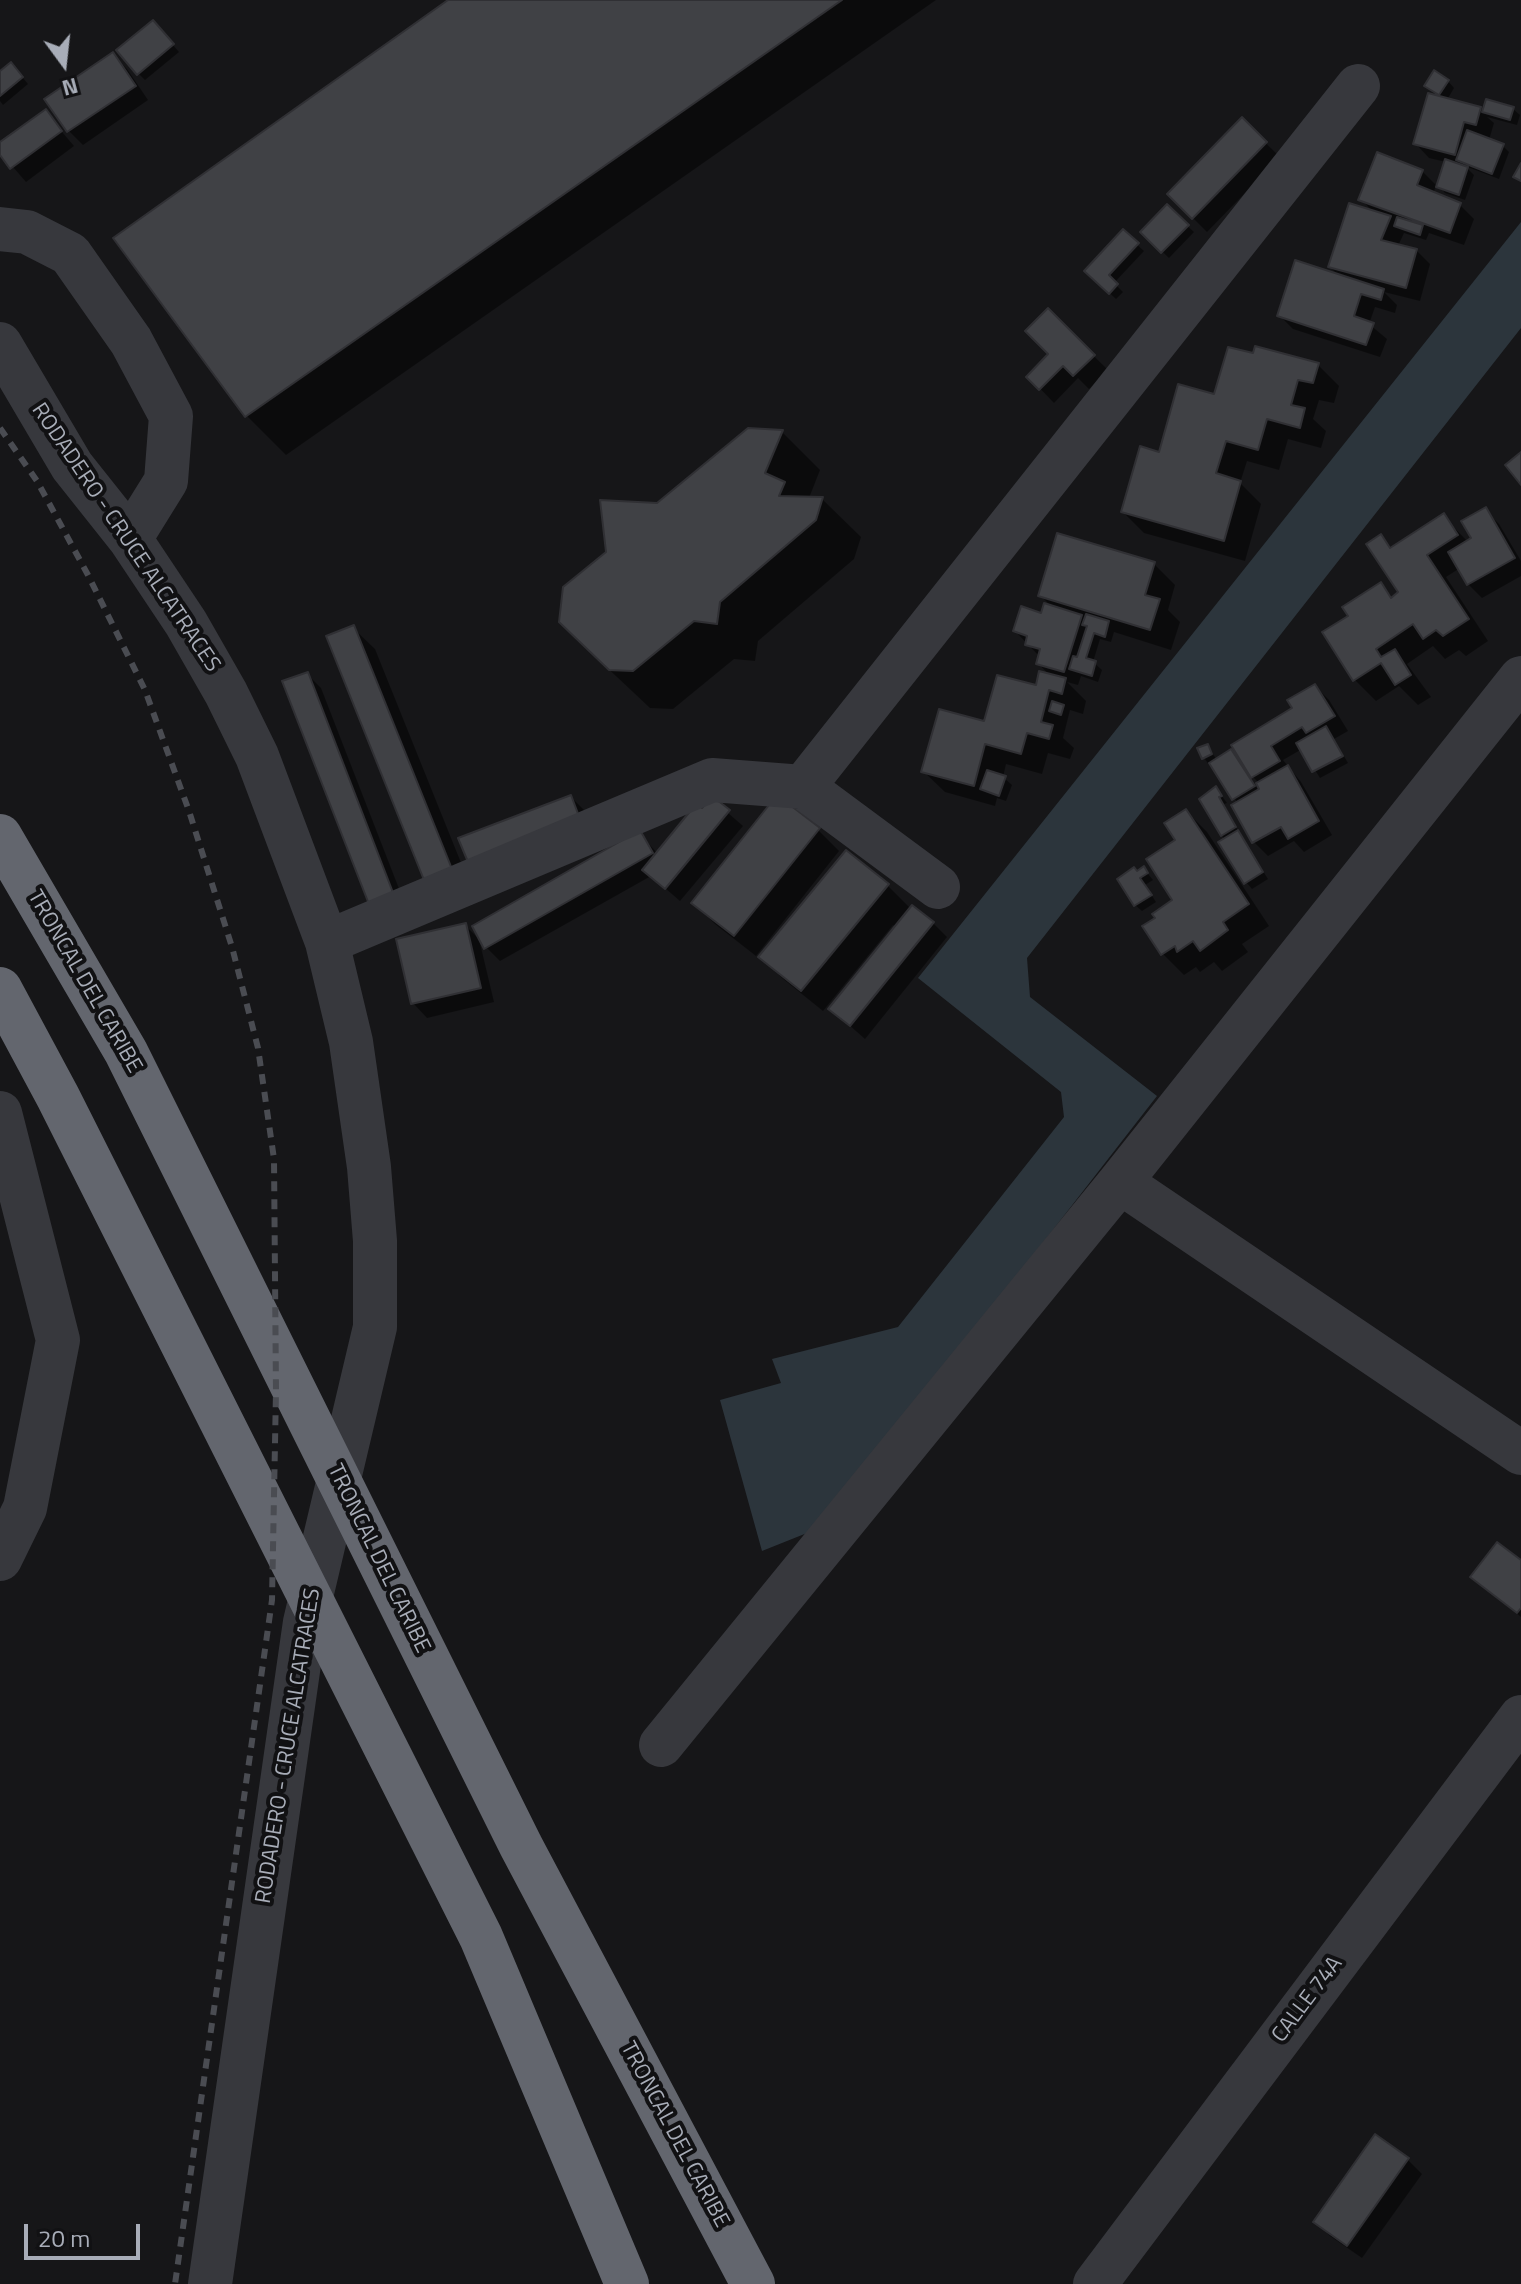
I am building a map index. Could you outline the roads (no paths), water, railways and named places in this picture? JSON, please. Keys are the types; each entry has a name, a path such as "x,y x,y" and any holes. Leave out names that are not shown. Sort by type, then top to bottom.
{"highway":[{"name":"TRONCAL DEL CARIBE","path":"0,836 126,1052 521,1846 753,2284"},
{"path":"0,989 58,1097 481,1937 627,2284"}],"street":[{"path":"803,787 1358,86"},
{"path":"0,229 27,232 70,254 131,341 171,416 166,481 130,539"},
{"name":"RODADERO - CRUCE ALCATRACES","path":"0,344 72,466 130,539 186,623 257,756 327,942 351,1042 369,1167 375,1241 375,1327 305,1622 210,2284"},
{"path":"661,1745 1120,1182 1521,678"},
{"path":"327,942 712,780 803,787 938,887"},
{"path":"0,1113 58,1340 25,1508 0,1559"},
{"path":"1120,1182 1521,1453"},
{"name":"CALLE 74A","path":"1095,2284 1521,1717"}],"railway":[{"path":"0,428 37,481 145,690 189,811 232,947 258,1048 274,1159 276,1391 272,1600 175,2284"}]}
